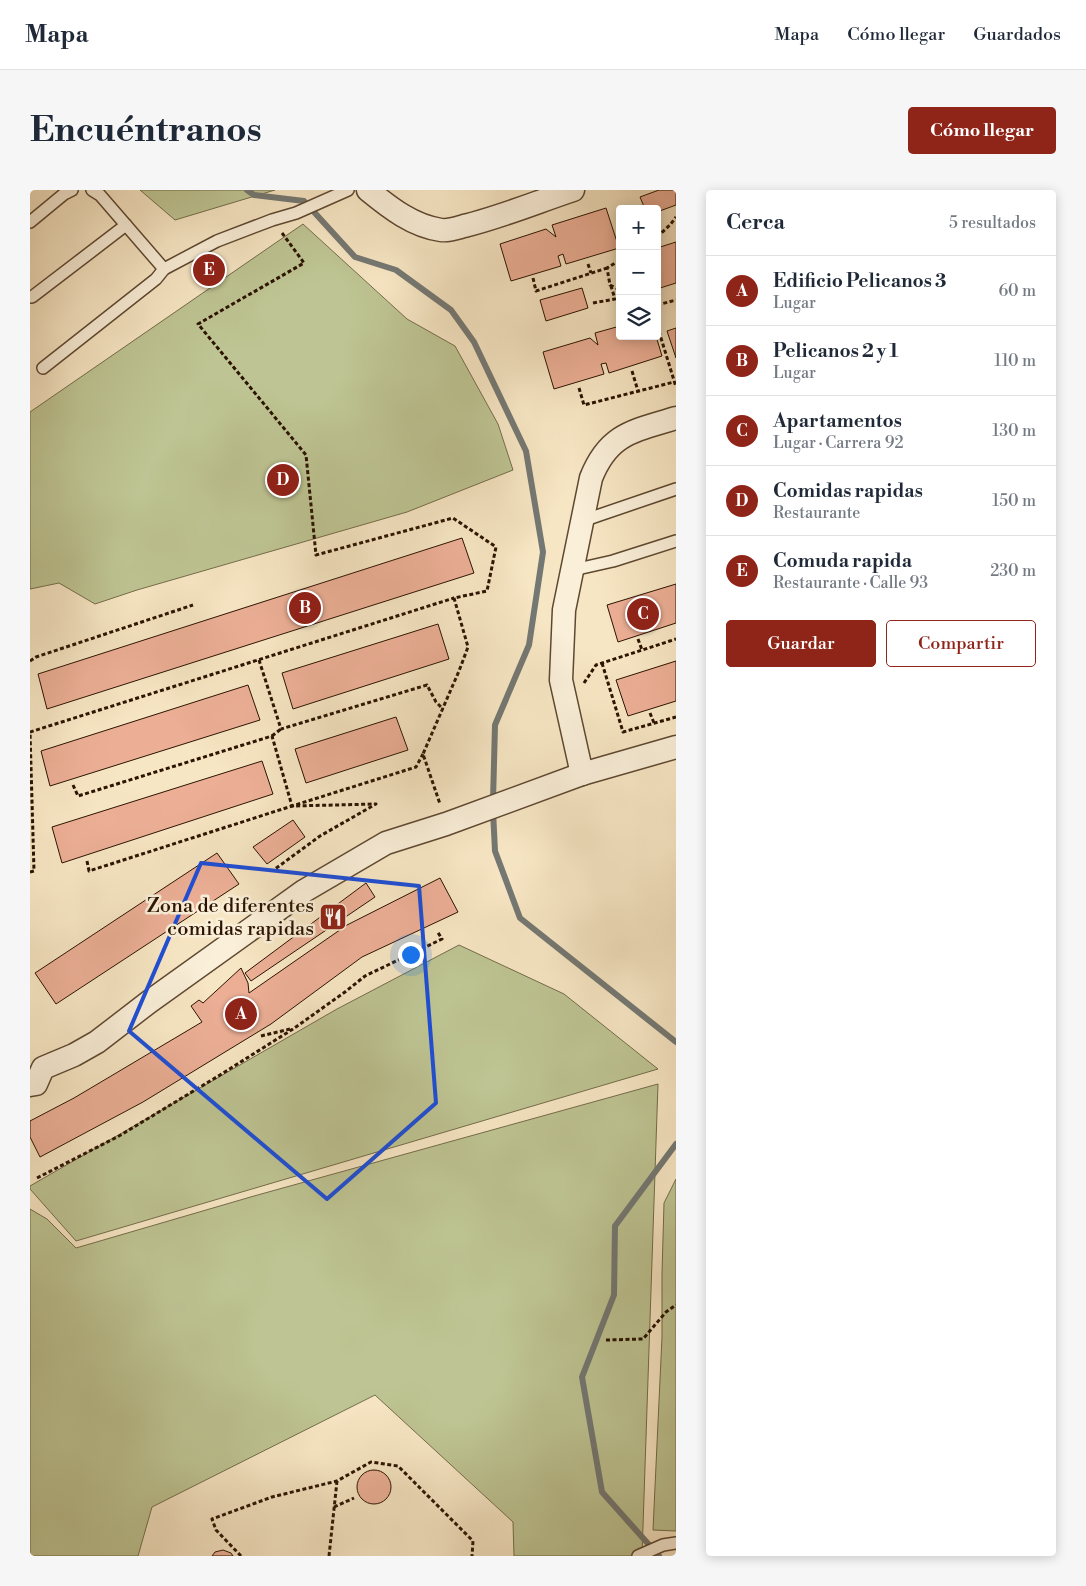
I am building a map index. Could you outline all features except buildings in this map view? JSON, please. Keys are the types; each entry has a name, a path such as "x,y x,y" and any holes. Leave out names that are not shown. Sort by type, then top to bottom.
{"street":[{"path":"368,190 393,210 418,224 441,230 479,223 573,190"},
{"path":"582,774 562,680 564,610 591,478 596,464 611,444 627,434 676,418"},
{"path":"30,1085 36,1084 43,1068 74,1055 97,1042 149,1002 304,891 386,843 446,824 582,774 676,747"}],"lane":[{"path":"30,222 64,194 72,190"},
{"path":"92,190 100,194 164,269"},
{"path":"43,368 156,279 164,269 217,241 296,213 348,190"},
{"path":"32,297 126,225"},
{"path":"582,520 676,489"},
{"path":"572,570 613,561 676,540"},
{"path":"639,1556 676,1543"}],"path":[{"path":"661,233 676,217"},
{"path":"30,872 34,871 30,731 454,598 487,591 496,547 453,518 316,555 306,454 198,324 304,262 272,220"},
{"path":"670,225 676,224"},
{"path":"532,278 536,290 607,268 616,262"},
{"path":"588,264 591,273"},
{"path":"593,303 615,299 607,268"},
{"path":"610,285 616,288"},
{"path":"661,304 676,300"},
{"path":"661,338 676,387"},
{"path":"632,371 638,391"},
{"path":"578,388 584,405 674,382"},
{"path":"87,861 89,871 416,767 468,647 454,598"},
{"path":"30,660 193,605"},
{"path":"638,638 642,650"},
{"path":"568,709 596,665 676,639"},
{"path":"259,660 281,729"},
{"path":"602,663 623,732 676,717"},
{"path":"73,785 78,796 272,736 281,729 426,685 436,702 443,708"},
{"path":"650,713 654,723"},
{"path":"272,736 292,806"},
{"path":"423,754 446,824"},
{"path":"275,869 320,836 376,804 292,806"},
{"path":"37,1178 119,1136 293,1029 365,976 442,939 437,930"},
{"path":"261,1036 293,1029"},
{"path":"606,1340 643,1339 666,1312 676,1305"},
{"path":"240,1556 216,1530 212,1519 272,1497 337,1481 371,1462 398,1466 473,1541 472,1556"},
{"path":"329,1556 337,1481"},
{"path":"334,1507 354,1498"}],"highlighted area":[{"path":"201,863 419,886 436,1103 327,1199 129,1031"}],"green space":[{"path":"140,190 275,190 175,220"},
{"path":"303,224 407,319 455,346 498,424 513,470 407,512 137,590 95,604 59,583 30,589 30,412"},
{"path":"459,945 564,994 658,1069 76,1241 30,1189 30,1186 337,1009"},
{"path":"658,1084 642,1556 514,1556 513,1522 375,1395 152,1507 138,1556 30,1556 30,1209 47,1219 76,1248 254,1196"},
{"path":"676,1179 676,1531 653,1530 662,1337 664,1203"}],"waterway":[{"path":"247,190 254,195 304,201 355,257 396,270 451,310 474,342 526,451 543,552 529,645 495,725 493,801"},
{"path":"493,811 495,851 520,918 676,1042"},
{"path":"659,1556 602,1492 582,1377 614,1295 615,1226 676,1144"}],"place":[{"name":"Comuda rapida","path":"209,270"},
{"name":"Comidas rapidas","path":"283,480"},
{"name":"Pelicanos 2 y 1","path":"305,608"},
{"name":"Apartamentos","path":"643,614"},
{"name":"Zona de diferentes comidas rapidas","path":"333,917"},
{"name":"Edificio Pelicanos 3","path":"241,1014"}]}
